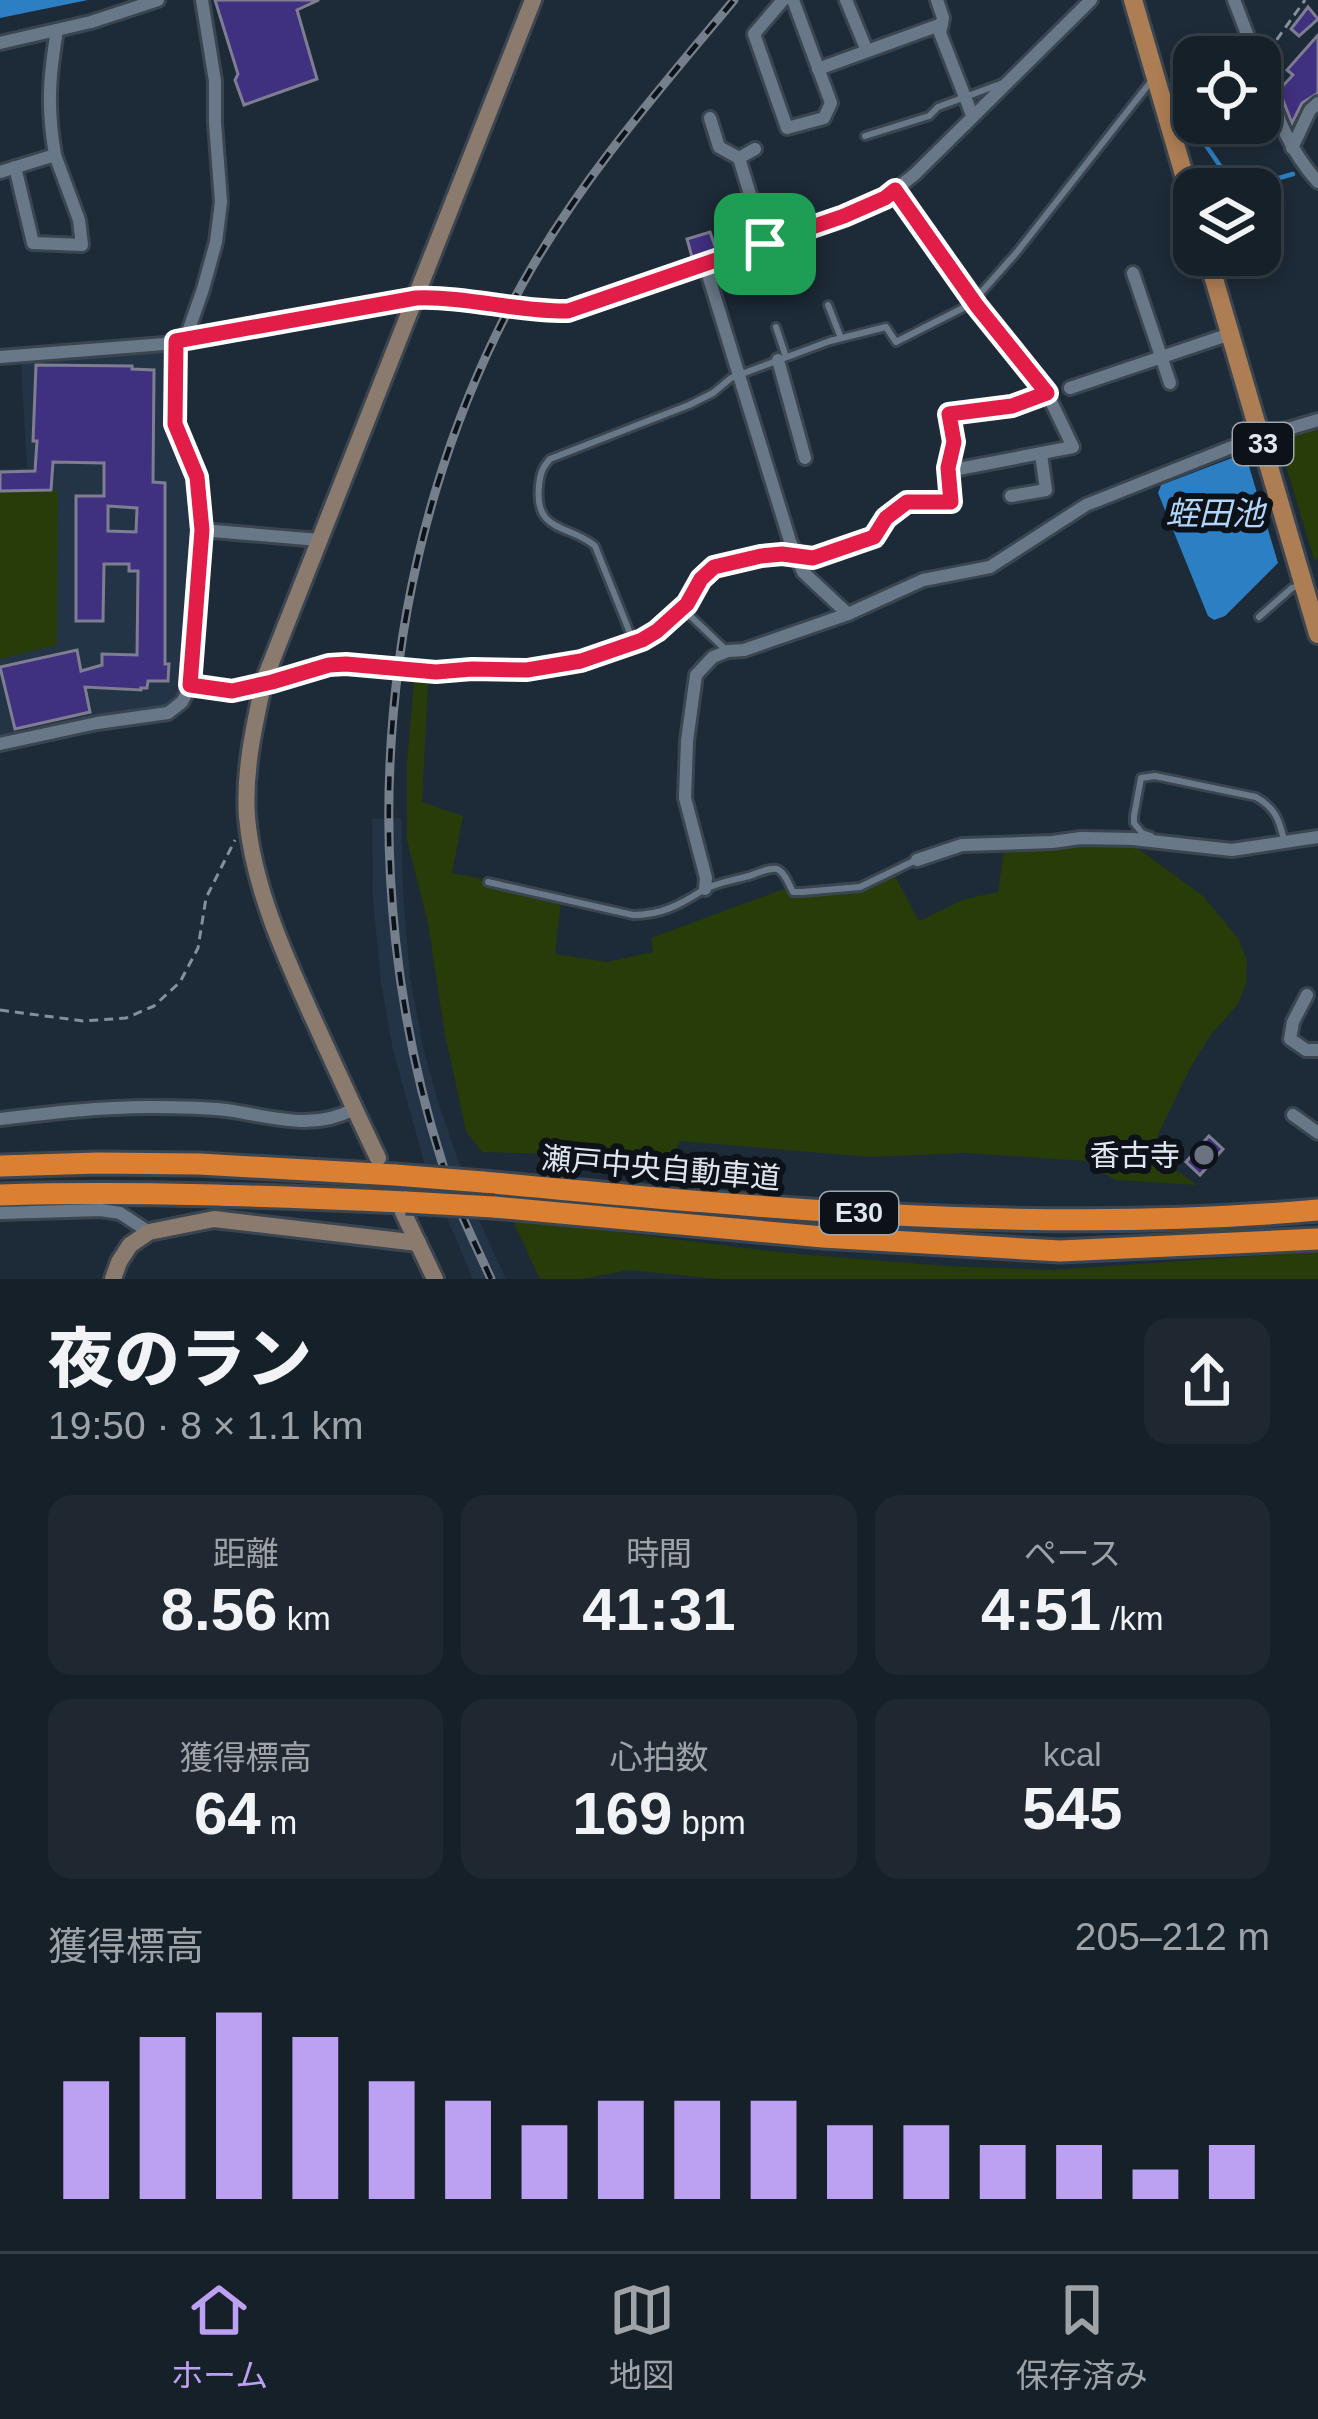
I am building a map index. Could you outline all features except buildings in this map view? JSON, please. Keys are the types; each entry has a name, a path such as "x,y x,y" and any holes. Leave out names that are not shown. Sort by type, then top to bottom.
{"highway":[{"name":"瀬戸中央自動車道","path":"0,1166 200,1164 969,1219 1139,1220 1318,1210"},
{"name":"瀬戸中央自動車道","path":"0,1195 196,1193 405,1207 494,1207 946,1246 1060,1250 1318,1239"}],"main road":[{"path":"1132,0 1182,168"},
{"name":"33","path":"1214,276 1318,634"}],"street":[{"path":"0,43 158,0"},
{"path":"176,341 188,332 203,289 221,202 215,81 202,0"},
{"path":"378,1158 284,950 254,859 247,817 251,738 263,684 533,0"},
{"path":"783,0 754,34 787,128 824,118 831,103 793,0"},
{"path":"846,0 867,51"},
{"path":"937,0 944,18 940,33 972,115"},
{"path":"0,357 176,341 416,298 535,312 568,311 885,198 1090,0"},
{"path":"1234,0 1249,36"},
{"path":"818,69 942,25"},
{"path":"15,167 32,242 82,245 80,220 55,155 49,116 48,79 57,30"},
{"path":"1292,148 1318,103"},
{"path":"710,118 719,147 739,158 765,244"},
{"path":"1281,129 1318,182"},
{"path":"739,158 755,149"},
{"path":"0,172 55,155"},
{"path":"895,190 974,301"},
{"path":"705,265 803,572 848,614"},
{"path":"1133,273 1170,383"},
{"path":"1070,388 1230,334"},
{"path":"0,744 168,712 182,702 190,685 202,530 197,477 175,424 176,341"},
{"path":"782,359 805,458"},
{"path":"948,471 1073,446 1047,393"},
{"path":"705,889 685,798 696,675 712,657 848,614 923,580 990,567 1086,505 1261,437 1318,420"},
{"path":"798,431 813,427"},
{"path":"1012,496 1046,490 1041,454"},
{"path":"202,530 319,541"},
{"path":"917,860 962,845 1081,838 1133,838 1232,850 1318,837"},
{"path":"1307,995 1290,1039 1306,1051 1318,1050"},
{"path":"0,1119 150,1107 220,1109 318,1122 354,1109"},
{"path":"1293,1115 1318,1133"},
{"path":"405,1207 435,1279"},
{"path":"0,1213 101,1210 120,1213 149,1232"},
{"path":"113,1279 130,1245 149,1232 214,1219 418,1243"}],"lane":[{"path":"634,643 595,546 544,518 538,497 544,464 689,405 738,376 782,359 886,327 896,342 974,301 1155,76"},
{"path":"865,136 929,116 938,107 1006,82"},
{"path":"190,685 232,691 329,665 436,672 553,667 581,661 657,631 714,567 782,554 813,558 874,537 886,518 907,502 951,502 948,471 954,442 949,414 1012,406 1047,393 974,301"},
{"path":"828,305 841,338"},
{"path":"776,326 782,359"},
{"path":"1259,616 1303,583"},
{"path":"682,608 728,651"},
{"path":"1171,844 1142,833 1134,823 1142,778 1155,776 1256,797 1271,806 1284,843"},
{"path":"488,882 633,915 656,914 705,889 777,869 793,892 839,890 876,881 917,860"}],"path":[{"path":"1278,36 1305,0"},
{"path":"0,1010 83,1021 126,1018 154,1006 180,982 198,948 206,898 247,817"}],"shaded area":[{"path":"169,349 169,424 189,475 197,515 182,693 169,705 152,711 95,717 0,737 0,469 27,468 21,361"},
{"path":"401,818 410,977 423,1047 479,1220 506,1279 473,1279 426,1169 393,1050 373,899 372,819"}],"green space":[{"path":"1318,426 1318,557 1315,562 1278,439"},
{"path":"0,491 58,491 57,645 0,659"},
{"path":"414,681 428,683 422,802 463,816 452,873 562,894 555,954 607,962 653,952 651,938 789,887 802,891 895,876 919,921 965,899 998,892 1004,849 1136,847 1203,896 1238,938 1247,961 1246,984 1238,1004 1189,1070 1157,1137 1160,1159 1197,1185 1115,1180 1086,1161 965,1153 869,1157 680,1141 673,1157 482,1152 466,1131 428,923 407,840"},
{"path":"512,1219 786,1253 945,1266 1052,1270 1318,1252 1318,1279 718,1279 629,1270 582,1279 540,1279"}],"water":[{"path":"0,0 88,0 0,18"},
{"name":"蛭田池","path":"1245,453 1278,563 1225,616 1214,620 1208,616 1158,493 1161,485"}],"waterway":[{"path":"1205,144 1222,168"},
{"path":"1281,178 1293,174"}],"railway":[{"path":"491,1279 442,1162 413,1053 396,941 389,828 393,714 409,601 436,491 474,385 523,283 595,172 734,0"}],"place":[{"name":"香古寺","path":"1204,1155"}],"route":[{"path":"895,190 977,306 1047,393 1012,406 949,414 954,442 948,468 951,502 907,502 886,518 874,537 813,558 782,554 714,567 687,604 657,631 581,661 527,670 436,672 329,665 232,691 190,685 202,530 197,477 175,424 176,341 416,298 535,312 568,311 765,244 844,216 895,190"}]}
